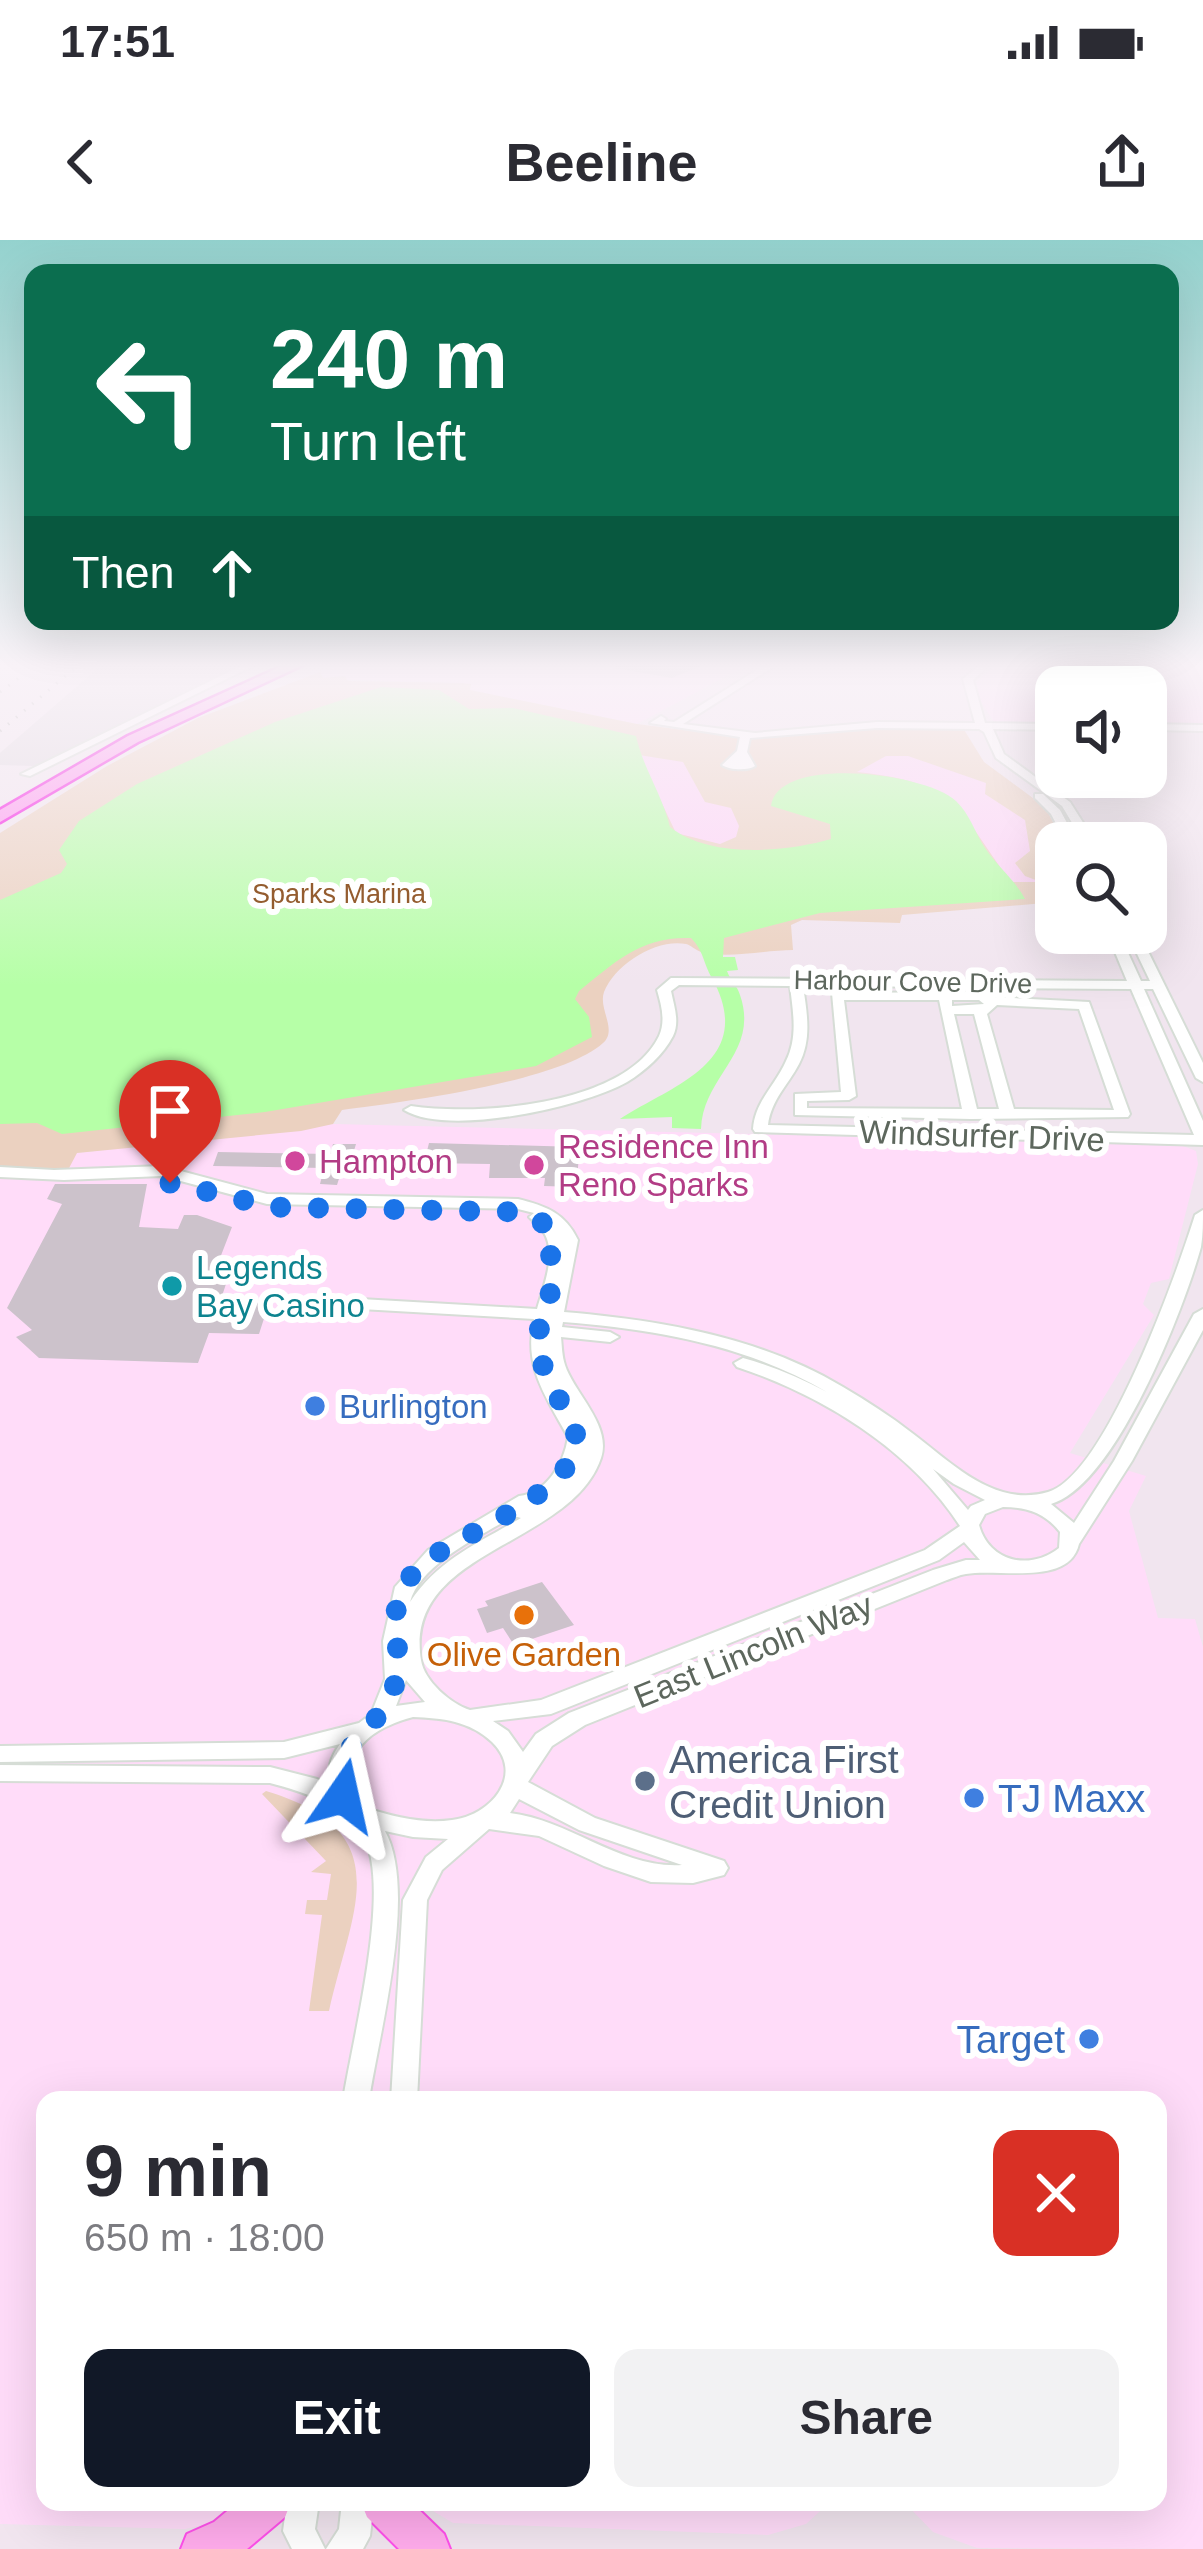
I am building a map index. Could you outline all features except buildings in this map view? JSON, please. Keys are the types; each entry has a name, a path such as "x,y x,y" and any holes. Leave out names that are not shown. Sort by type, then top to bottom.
{"highway":[{"path":"0,803 56,771"},
{"path":"0,817 80,771"}],"main road":[{"path":"202,2549 229,2537 259,2511"},
{"path":"391,2511 429,2549"}],"street":[{"path":"26,774 33,771"},
{"path":"1006,771 1051,806 1060,822"},
{"path":"1017,771 1066,804 1077,822"},
{"path":"1122,954 1203,1139"},
{"path":"1143,954 1203,1078"},
{"name":"Harbour Cove Drive","path":"411,1110 450,1117 506,1112 564,1100 623,1078 648,1060 667,1035 668,984 796,981 982,998 1158,985"},
{"name":"Windsurfer Drive","path":"796,981 800,1042 790,1069 760,1110 760,1129 1203,1139"},
{"path":"849,1096 800,1097 800,1112 853,1114 1118,1116 1124,1110 1084,1005 837,996 853,1114"},
{"path":"982,998 1008,1115"},
{"path":"945,1003 971,1115"},
{"path":"989,1115 994,1135"},
{"path":"56,1174 162,1171 253,1198 510,1211 537,1217 551,1228 555,1243 554,1361 593,1437 580,1466 542,1512 437,1579 411,1614 417,1685 506,1744 515,1781 509,1799 434,1864 415,1900 404,2091"},
{"path":"0,1172 165,1181 259,1206 458,1203 534,1207 554,1215 570,1240 551,1320"},
{"path":"969,1527 985,1507 1046,1499 1069,1489 1096,1454 1180,1295 1203,1215"},
{"path":"1180,1295 1203,1300"},
{"path":"341,1308 551,1320 692,1338 800,1370 896,1430 962,1485 1057,1514 1072,1539"},
{"path":"551,1320 703,1353 796,1384 927,1472 950,1492 981,1551 1013,1566 1052,1564 1065,1556 1124,1461 1203,1314"},
{"path":"357,2091 386,1896 381,1845 355,1812 340,1782 341,1762 372,1725 396,1678 395,1612 412,1577 435,1555 580,1466"},
{"path":"480,1551 487,1533 533,1504 548,1487"},
{"name":"East Lincoln Way","path":"461,1712 543,1708 932,1556 969,1527"},
{"name":"East Lincoln Way","path":"515,1781 544,1740 577,1719 940,1575 966,1567 1013,1566"},
{"path":"0,1754 284,1750 414,1709 461,1712"},
{"path":"0,1773 270,1775 309,1785 355,1812 392,1826 428,1830 484,1822 551,1831 598,1858 642,1871 696,1875 716,1868 598,1833 550,1810 515,1781"},
{"path":"302,2511 299,2531 309,2549"},
{"path":"342,2549 354,2536 357,2511"}],"shaded area":[{"name":"Sparks Marina","path":"166,771 648,771 670,827 706,844 749,850 831,839 830,824 771,806 780,790 799,779 825,774 887,777 940,791 956,801 1025,899 820,913 724,938 723,957 735,957 738,970 727,971 740,995 743,1033 711,1093 701,1129 672,1128 672,1117 620,1119 684,1082 717,1051 724,1031 723,1007 691,938 644,946 579,991 575,999 589,1017 592,1037 536,1066 265,1112 62,1134 37,1123 0,1124 0,900 61,873 67,864 59,850 79,821"},
{"path":"333,1124 1178,1144 1196,1151 1198,1164 1169,1279 1151,1283 1143,1304 1154,1315 1070,1453 1146,1476 1129,1511 1158,1618 1195,1619 1203,1647 1203,2549 977,2548 933,2532 913,2511 1167,2511 1167,2091 36,2091 36,2511 225,2511 207,2524 185,2529 0,2524 0,1168 77,1153"},
{"path":"433,2511 820,2511 806,2524 768,2535 453,2523"}],"green space":[{"name":"Sparks Marina","path":"99,771 996,771 1045,807 1053,822 1035,822 1035,904 902,915 900,923 802,920 791,925 793,950 723,955 675,943 650,949 617,972 604,992 609,1032 603,1043 552,1069 477,1089 342,1110 333,1124 301,1131 77,1153 68,1170 0,1168 0,833"},
{"path":"266,1791 309,1808 336,1828 352,1852 357,1878 355,1908 329,2011 309,2011 322,1915 305,1914 307,1900 327,1900 331,1874 311,1872 326,1861 262,1794"}],"sand":[{"path":"646,771 688,771 705,802 731,808 739,826 736,837 720,844 676,833"},
{"path":"951,771 986,783 985,794 1025,820 1030,851 1015,863 1035,882 1011,882 952,803 916,783 857,772"}],"place":[{"name":"Hampton","path":"295,1161"},
{"name":"Residence Inn Reno Sparks","path":"534,1165"},
{"name":"Legends Bay Casino","path":"172,1286"},
{"name":"Burlington","path":"315,1406"},
{"name":"Olive Garden","path":"524,1615"},
{"name":"America First Credit Union","path":"645,1781"},
{"name":"TJ Maxx","path":"974,1798"},
{"name":"Target","path":"1089,2039"}],"route":[{"path":"170,1183 238,1203 273,1207 524,1212 551,1228 555,1257 538,1355 577,1437 577,1452 572,1464 548,1487 435,1555 402,1592 395,1612 393,1692 380,1719 354,1739 341,1762 343,1796"}]}
